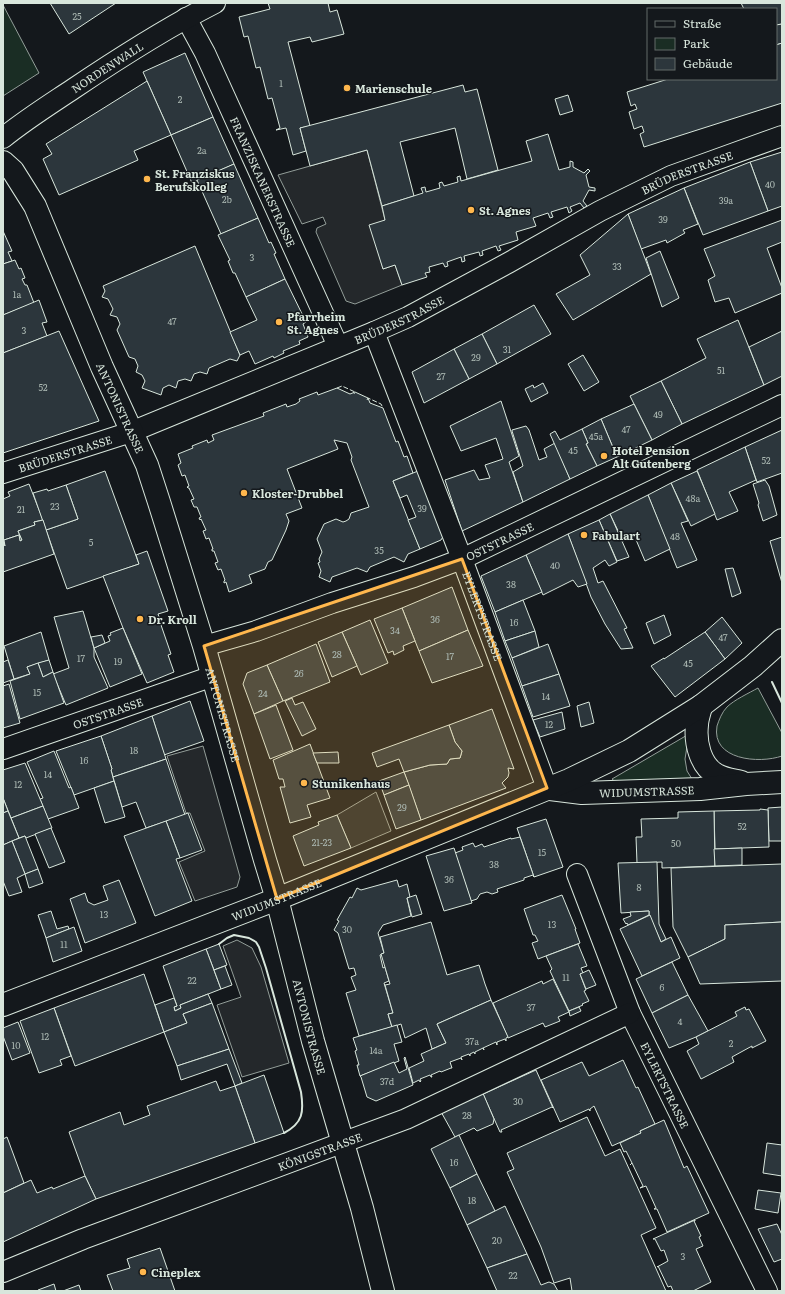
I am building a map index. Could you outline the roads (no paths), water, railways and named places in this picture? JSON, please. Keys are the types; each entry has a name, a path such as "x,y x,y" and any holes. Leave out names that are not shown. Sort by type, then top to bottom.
{"street":[{"name":"NORDENWALL","path":"3,138 80,84 186,18 215,3"},
{"name":"FRANZISKANERSTRASSE","path":"186,18 205,54 338,346"},
{"name":"BRÜDERSTRASSE","path":"3,473 131,432 374,332 408,317 600,211 671,176 782,136"},
{"name":"ANTONISTRASSE","path":"3,162 13,171 35,206 102,367 147,465 213,676 277,899 313,1041 362,1208 383,1291"},
{"name":"EYLERTSTRASSE","path":"374,332 462,559 547,788"},
{"name":"OSTSTRASSE","path":"204,646 414,577 462,559 782,405"},
{"name":"WIDUMSTRASSE","path":"3,1005 277,899 569,780 629,751 701,706 753,666 782,640"},
{"name":"OSTSTRASSE","path":"3,749 213,676"},
{"name":"WIDUMSTRASSE","path":"701,706 697,725 699,753 709,769 715,774 746,784"},
{"name":"WIDUMSTRASSE","path":"547,788 582,793 700,789 782,782"},
{"name":"EYLERTSTRASSE","path":"577,874 630,1013 767,1291"},
{"name":"KÖNIGSTRASSE","path":"3,1272 65,1246 406,1119 630,1013"}],"place":[{"name":"Marienschule","path":"347,88"},
{"name":"St. Franziskus Berufskolleg","path":"147,179"},
{"name":"St. Agnes","path":"471,210"},
{"name":"Pfarrheim St. Agnes","path":"279,322"},
{"name":"Hotel Pension Alt Gutenberg","path":"604,456"},
{"name":"Kloster-Drubbel","path":"244,493"},
{"name":"Fabulart","path":"584,535"},
{"name":"Dr. Kroll","path":"140,619"},
{"name":"Stunikenhaus","path":"304,783"},
{"name":"Cineplex","path":"143,1272"}]}
